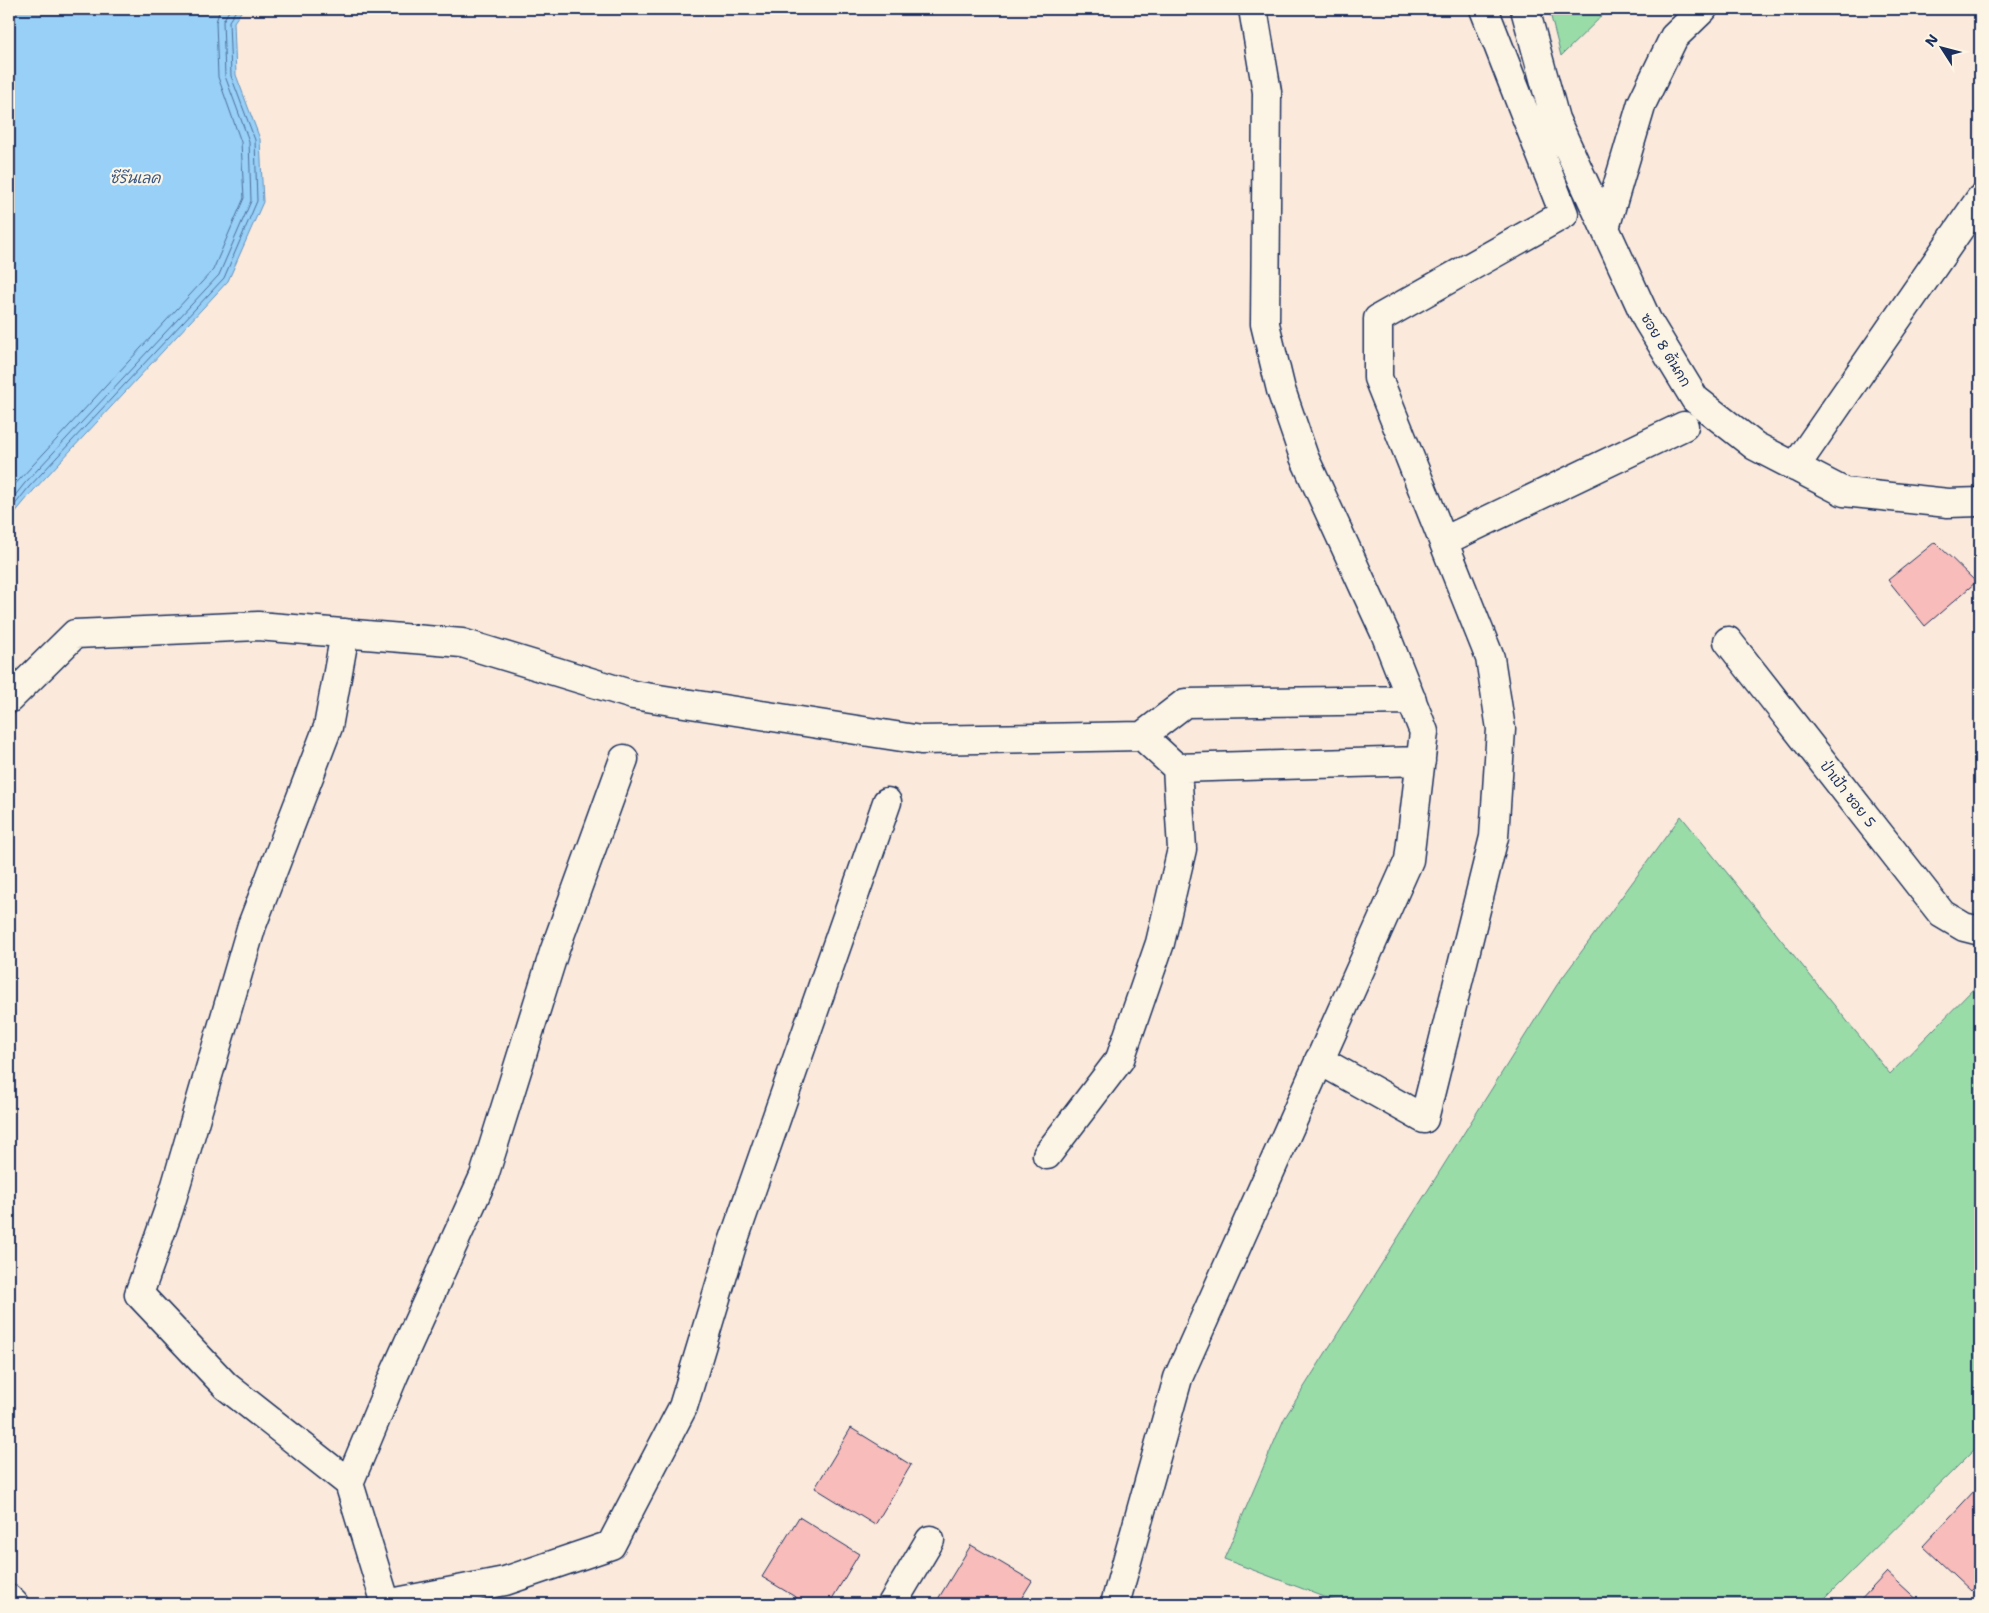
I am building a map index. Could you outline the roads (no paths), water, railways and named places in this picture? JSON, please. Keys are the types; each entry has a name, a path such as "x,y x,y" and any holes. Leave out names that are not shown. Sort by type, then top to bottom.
{"street":[{"path":"1115,1604 1178,1378 1409,860 1424,732 1385,633 1304,457 1281,390 1265,324 1267,92 1253,9"},
{"path":"1319,1060 1424,1119 1494,837 1501,729 1490,658 1378,378 1378,319 1564,214 1484,9"},
{"name":"ซอย 8 ต้นกก","path":"1525,9 1554,119 1647,320 1696,399 1755,446 1844,492 1948,503 1980,502"},
{"path":"1605,228 1642,103 1674,37 1703,9"},
{"path":"1795,467 1980,199"},
{"path":"1444,541 1684,426"},
{"path":"9,699 75,634 258,626 462,643 633,695 921,740 1142,736 1186,703 1412,700"},
{"path":"346,633 328,727 252,925 169,1209 139,1294 226,1386 349,1483 385,1604 505,1581 611,1545 683,1407 732,1245 887,802"},
{"name":"ป่าเป้า ซอย 5","path":"1728,641 1942,914 1964,927 1980,931"},
{"path":"1047,1155 1120,1059 1160,943 1182,849 1177,768 1142,736"},
{"path":"349,1483 394,1375 484,1176 554,952 624,759"},
{"path":"1177,768 1421,761"},
{"path":"892,1604 930,1540"},
{"path":"9,1599 14,1604"}],"water":[{"name":"ซีรีนเลค","path":"9,9 243,9 234,22 236,75 260,139 263,202 228,281 33,491 9,520"}]}
